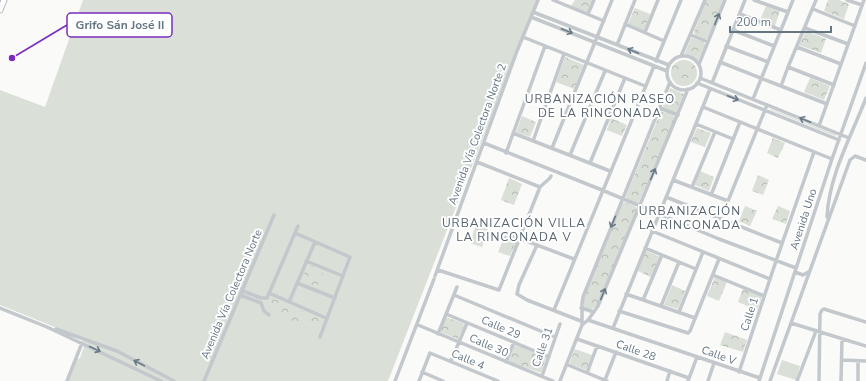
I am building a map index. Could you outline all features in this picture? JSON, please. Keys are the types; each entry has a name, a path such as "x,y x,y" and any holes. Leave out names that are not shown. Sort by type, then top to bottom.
{"highway":[{"path":"0,10 4,0"}],"street":[{"name":"Avenida Vía Colectora Norte 2","path":"395,381 418,325 523,37 538,0"},
{"path":"553,0 604,21"},
{"path":"588,14 594,0"},
{"path":"552,148 596,43 612,0"},
{"path":"617,45 635,0"},
{"path":"645,32 658,0"},
{"path":"656,61 680,0"},
{"path":"681,56 705,0"},
{"path":"699,64 725,0"},
{"path":"712,83 745,0"},
{"path":"754,0 788,12"},
{"path":"753,99 793,0"},
{"path":"781,86 816,0"},
{"path":"847,0 862,6"},
{"path":"819,126 864,0"},
{"path":"813,9 855,26"},
{"path":"533,12 669,65"},
{"path":"740,14 780,30"},
{"path":"531,17 667,71"},
{"path":"625,24 664,41"},
{"path":"805,28 848,44"},
{"path":"733,30 774,46"},
{"path":"691,35 708,42"},
{"path":"523,37 645,86"},
{"path":"506,153 545,46"},
{"path":"726,46 768,62"},
{"path":"797,47 841,64"},
{"path":"533,141 564,54"},
{"path":"681,56 690,56 699,64 701,72 700,78 697,83 688,89 678,89 670,82 667,71 669,65 674,59 681,56"},
{"path":"720,62 827,104"},
{"name":"Avenida Uno","path":"759,380 832,159 866,63"},
{"path":"554,310 654,66"},
{"path":"788,67 834,85"},
{"path":"570,156 605,71"},
{"path":"590,163 625,78"},
{"path":"700,78 849,138"},
{"path":"560,381 568,365 577,339 581,323 583,297 670,82"},
{"path":"697,83 839,140"},
{"path":"537,245 519,285 517,294 527,300 554,310 581,323 588,320 598,306 688,89"},
{"path":"613,328 710,89"},
{"path":"827,222 828,205 833,181 842,152 866,98"},
{"path":"673,180 726,201 729,200 767,105"},
{"path":"703,107 832,159"},
{"path":"660,108 678,115"},
{"path":"711,195 740,122"},
{"path":"696,124 733,140"},
{"path":"692,187 715,132"},
{"path":"513,133 610,171"},
{"path":"484,144 776,261 803,275 805,283"},
{"name":"Calle 1","path":"739,372 814,152"},
{"name":"Avenida Uno","path":"770,381 850,159 854,156 866,160"},
{"path":"477,162 540,187"},
{"path":"438,270 498,290 540,187 551,176"},
{"path":"666,197 782,243"},
{"name":"Avenida Vía Colectora Norte","path":"204,381 274,215"},
{"path":"242,289 243,291 264,299 266,298 298,226"},
{"path":"652,231 770,279"},
{"path":"295,233 349,256 349,260 320,337"},
{"path":"505,233 574,259"},
{"path":"290,302 314,242"},
{"path":"645,248 696,269"},
{"path":"678,312 703,252"},
{"path":"643,300 662,255"},
{"path":"619,311 686,333 690,331 719,259"},
{"path":"306,261 343,276"},
{"path":"661,306 679,262"},
{"path":"803,275 808,273 810,270"},
{"path":"713,275 764,296"},
{"path":"297,283 335,298"},
{"path":"438,334 457,287"},
{"path":"269,293 326,318"},
{"path":"626,294 695,318"},
{"path":"240,295 261,303 264,311 269,314"},
{"path":"454,295 556,336"},
{"path":"0,308 47,327 160,381"},
{"path":"582,308 594,312"},
{"path":"819,381 818,331 821,313 823,310 866,322"},
{"name":"Calle 29","path":"446,314 548,357"},
{"name":"Calle V","path":"588,320 759,380"},
{"path":"451,361 467,323"},
{"path":"791,323 866,346"},
{"name":"Calle 31","path":"542,376 560,324"},
{"name":"Calle 30","path":"418,325 553,381"},
{"path":"47,327 117,351 174,381"},
{"path":"797,381 818,331"},
{"name":"Calle 28","path":"577,339 689,380"},
{"path":"841,381 842,339"},
{"path":"506,362 514,342"},
{"path":"67,381 82,343"},
{"path":"587,373 597,346"},
{"path":"568,365 606,381 616,352"},
{"name":"Calle 4","path":"422,372 430,353 489,379 496,380"},
{"path":"689,380 697,357"},
{"path":"842,360 866,361"},
{"path":"858,361 858,381"},
{"path":"708,381 714,363"},
{"path":"419,381 422,372 443,381"},
{"path":"667,381 670,372"}],"green space":[{"path":"83,0 537,0 388,381 68,381 76,360 80,358 85,344 82,338 0,305 0,90 45,107"},
{"path":"575,0 593,0 588,13 571,6"},
{"path":"706,0 724,0 708,38 705,39 695,35 694,32"},
{"path":"828,0 839,0 849,4 844,19 824,11"},
{"path":"766,6 780,11 775,26 760,20"},
{"path":"635,8 650,14 644,31 628,24"},
{"path":"806,31 826,39 821,53 799,45"},
{"path":"691,38 704,42 705,45 698,61 691,56 684,55"},
{"path":"565,57 584,65 574,89 556,82"},
{"path":"684,60 693,64 697,73 693,82 684,86 675,82 671,73 675,64"},
{"path":"810,78 830,86 824,100 804,92"},
{"path":"670,88 684,94 676,113 663,107"},
{"path":"771,109 836,135 835,136"},
{"path":"661,111 673,115 675,118 638,204 627,199 626,196"},
{"path":"522,116 536,122 530,137 516,132"},
{"path":"611,118 627,125 622,136 607,130"},
{"path":"697,128 711,133 705,147 691,142"},
{"path":"773,138 785,143 778,158 767,153"},
{"path":"700,171 714,177 709,191 695,185"},
{"path":"758,175 769,180 763,195 752,191"},
{"path":"509,178 522,184 514,205 501,200"},
{"path":"625,202 635,206 637,209 598,305 591,310 586,309 584,307 584,297 622,204"},
{"path":"745,206 757,211 750,226 739,221"},
{"path":"778,206 790,211 786,224 772,219"},
{"path":"476,225 488,229 482,247 470,243"},
{"path":"505,235 517,240 510,256 498,252"},
{"path":"645,251 660,257 651,277 638,271"},
{"path":"308,264 324,271 317,287 301,280"},
{"path":"715,277 727,282 719,301 707,296"},
{"path":"672,285 685,291 678,309 664,305"},
{"path":"743,288 762,296 757,310 738,302"},
{"path":"274,299 322,320 318,332 270,311 268,307 270,301"},
{"path":"446,317 463,323 464,325 458,339 440,332"},
{"path":"725,332 747,340 743,352 720,345"},
{"path":"516,345 545,356 546,358 541,373 510,362 509,360 514,346"},
{"path":"575,349 592,355 586,370 570,364"},
{"path":"782,360 800,366 796,380 777,374"}],"place":[{"name":"Grifo Sán José II","path":"12,58"}],"district":[{"name":"URBANIZACIÓN PASEO DE LA RINCONADA","path":"600,106"},
{"name":"URBANIZACIÓN LA RINCONADA","path":"690,218"},
{"name":"URBANIZACIÓN VILLA LA RINCONADA V","path":"514,230"}]}
